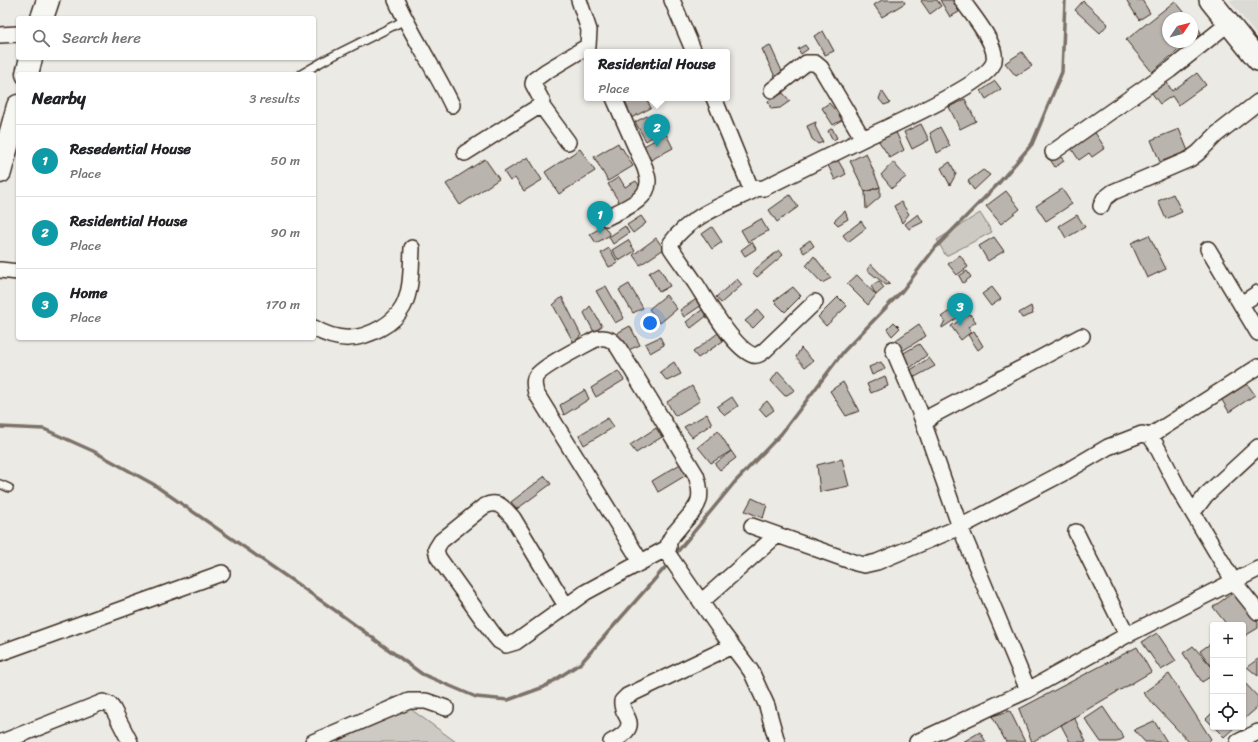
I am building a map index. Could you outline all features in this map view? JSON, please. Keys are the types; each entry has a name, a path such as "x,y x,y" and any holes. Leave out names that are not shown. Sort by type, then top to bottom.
{"main road":[{"path":"43,16 48,0"},
{"path":"28,72 30,60"},
{"path":"0,172 4,142 16,111"}],"street":[{"path":"396,0 405,20 452,104"},
{"path":"579,0 589,30 591,49"},
{"path":"672,0 693,49"},
{"path":"815,302 764,351 758,355 753,355 746,351 724,327 671,248 671,242 683,229 699,218 757,189 764,188 901,122 952,95 983,76 993,64 994,57 992,46 987,36 962,0"},
{"path":"1210,0 1258,60"},
{"path":"1053,152 1170,70 1229,23"},
{"path":"0,35 16,34"},
{"path":"568,142 541,105 542,101 533,84 534,80 545,72 584,52"},
{"path":"772,90 806,63 815,63 821,68 864,139"},
{"path":"606,218 639,200 646,192 648,181 645,168 615,101"},
{"path":"715,101 749,184 754,189 757,189"},
{"path":"1102,206 1104,199 1114,192 1190,159 1217,134 1258,102"},
{"path":"465,154 541,105"},
{"path":"316,329 330,335 350,339 369,334 387,325 394,319 404,306 408,295 412,248"},
{"path":"1208,249 1258,333"},
{"path":"0,270 16,272"},
{"path":"1241,304 1258,293"},
{"path":"924,425 933,415 1082,336"},
{"path":"641,562 536,394 534,386 536,377 544,369 596,339 603,337 613,341 618,347 696,475 700,487 701,497 698,505 673,534 669,542 668,551 683,576 751,671 767,706 777,742"},
{"path":"892,349 924,425 960,527 1028,690"},
{"path":"1150,436 1258,367"},
{"path":"752,526 864,565 889,558 960,527 1067,471 1108,447 1142,434 1150,436 1156,445 1178,488 1234,582 1258,612"},
{"path":"1193,512 1206,495 1258,447"},
{"path":"566,606 513,518 504,508 496,503 489,503 483,507 441,541 436,549 438,557 494,635 502,644 506,645 516,642 586,592 641,562 668,551"},
{"path":"1076,532 1127,635"},
{"path":"701,602 777,535"},
{"path":"917,742 1028,690 1127,635 1258,570"},
{"path":"0,653 222,573"},
{"path":"611,742 620,737 629,725 629,719 622,708 622,701 627,696 732,646"},
{"path":"313,742 409,701 426,701 446,708"},
{"path":"2,742 103,702 110,705 130,742"},
{"path":"1238,742 1258,732"}],"lane":[{"path":"304,72 405,20"},
{"path":"0,484 9,488"}],"shaded area":[{"path":"1229,0 1258,0 1258,37"},
{"path":"980,213 992,232 946,256 937,240"},
{"path":"394,697 456,742 336,742 332,732"}],"building":[{"path":"882,0 903,0 905,3 882,17 874,5"},
{"path":"937,0 941,6 930,14 921,1"},
{"path":"940,0 952,0 959,12 950,17"},
{"path":"1142,0 1150,13 1139,20 1127,1"},
{"path":"1083,1 1108,24 1100,33 1075,10"},
{"path":"1175,1 1184,12 1162,12 1162,48 1181,48 1152,72 1126,40"},
{"path":"823,31 834,51 825,55 814,36"},
{"path":"770,45 785,78 777,81 762,49"},
{"path":"805,45 808,49 801,54 798,49"},
{"path":"1022,52 1032,66 1016,76 1005,63"},
{"path":"1197,73 1206,85 1178,105 1172,96 1160,104 1151,92 1166,81 1172,91"},
{"path":"995,81 1001,89 986,99 981,91"},
{"path":"882,91 890,103 884,105 879,99"},
{"path":"783,93 790,101 780,108 771,109 768,101"},
{"path":"965,99 976,121 960,129 949,107"},
{"path":"648,101 651,108 631,118 623,102"},
{"path":"829,103 835,110 842,106 849,116 833,125 822,108"},
{"path":"647,116 657,134 646,141 635,122"},
{"path":"816,122 815,126 823,142 818,144 812,139 807,126"},
{"path":"921,124 929,140 912,149 904,132"},
{"path":"940,127 950,146 937,153 930,133"},
{"path":"832,128 837,138 833,140 828,131"},
{"path":"1092,128 1105,148 1092,157 1089,153 1079,160 1069,145"},
{"path":"1179,129 1188,151 1160,162 1151,140"},
{"path":"895,130 904,150 890,158 878,140"},
{"path":"666,134 673,148 649,161 642,147"},
{"path":"618,143 633,166 608,181 594,157"},
{"path":"580,149 595,171 559,194 545,172"},
{"path":"1058,152 1064,161 1055,167 1049,158"},
{"path":"866,153 880,187 865,192 850,161"},
{"path":"528,157 542,180 524,191 515,178 510,181 504,172"},
{"path":"836,157 846,174 835,180 827,163"},
{"path":"485,159 499,179 460,205 446,184"},
{"path":"893,162 906,177 892,188 881,175"},
{"path":"950,162 956,174 950,185 941,168"},
{"path":"983,170 990,175 974,190 968,181"},
{"path":"619,177 625,187 636,181 643,191 621,205 608,184"},
{"path":"880,187 880,197 866,209 865,192"},
{"path":"1062,189 1072,204 1046,221 1036,206"},
{"path":"1006,191 1020,209 1001,224 986,206"},
{"path":"1173,194 1182,212 1166,219 1158,201"},
{"path":"790,195 798,207 777,222 769,210"},
{"path":"901,202 909,214 902,223 894,206"},
{"path":"845,211 848,219 838,225 834,221"},
{"path":"918,214 923,222 909,229 905,224"},
{"path":"1077,215 1085,227 1066,238 1059,226"},
{"path":"641,216 646,223 633,233 627,225"},
{"path":"761,219 768,231 748,242 741,230"},
{"path":"861,221 866,228 848,242 843,235"},
{"path":"604,226 610,235 596,243 590,234"},
{"path":"625,226 629,233 613,244 609,237"},
{"path":"712,227 722,242 712,249 702,234"},
{"path":"1149,235 1166,269 1147,278 1131,243"},
{"path":"994,237 1004,251 988,261 979,246"},
{"path":"656,238 664,249 640,265 633,255"},
{"path":"628,240 635,251 619,261 612,250"},
{"path":"810,240 814,246 804,253 800,247"},
{"path":"752,242 756,249 745,256 741,250"},
{"path":"609,248 618,263 609,267 601,253"},
{"path":"779,250 783,255 757,277 752,272"},
{"path":"960,255 968,267 957,275 948,264"},
{"path":"814,256 831,278 822,283 806,266"},
{"path":"871,264 890,284 886,285 867,270"},
{"path":"659,267 670,286 659,292 649,273"},
{"path":"967,271 971,277 963,283 959,276"},
{"path":"857,275 876,295 868,305 847,284"},
{"path":"737,279 742,285 721,303 716,297"},
{"path":"879,281 884,288 876,295 871,286"},
{"path":"629,284 643,308 633,313 619,290"},
{"path":"606,286 624,318 615,323 596,291"},
{"path":"793,287 801,296 785,312 774,301"},
{"path":"992,287 1001,299 991,306 982,294"},
{"path":"666,295 677,309 660,323 649,309"},
{"path":"562,297 581,335 574,343 553,305"},
{"path":"838,297 847,306 826,326 818,317"},
{"path":"698,298 702,305 684,317 680,310"},
{"path":"590,306 602,326 594,332 584,313"},
{"path":"1031,306 1033,314 1022,318 1019,313"},
{"path":"703,309 708,315 691,328 686,322"},
{"path":"758,310 764,317 753,328 745,321"},
{"path":"951,310 957,318 942,328 945,321 941,317"},
{"path":"970,314 976,322 968,327 971,332 961,340 951,326"},
{"path":"894,322 900,328 892,336 887,329"},
{"path":"919,324 926,336 902,351 896,340"},
{"path":"630,326 640,345 626,351 617,333"},
{"path":"974,331 983,346 978,350 968,335"},
{"path":"718,333 723,341 698,358 693,352"},
{"path":"660,337 664,345 650,353 645,344"},
{"path":"919,344 927,355 910,368 902,354"},
{"path":"801,348 813,361 805,367 796,357"},
{"path":"929,358 935,366 915,377 909,371"},
{"path":"674,362 681,374 667,381 660,372"},
{"path":"881,362 885,369 872,375 869,367"},
{"path":"618,371 624,380 596,397 591,388"},
{"path":"778,371 795,390 785,396 771,381"},
{"path":"885,376 888,386 871,393 867,384"},
{"path":"1243,378 1255,395 1229,412 1219,395"},
{"path":"843,382 859,411 846,416 830,391"},
{"path":"692,386 700,401 675,416 667,402"},
{"path":"585,390 589,399 564,415 560,405"},
{"path":"732,397 738,406 725,415 717,407"},
{"path":"767,401 774,410 766,416 759,408"},
{"path":"707,414 712,424 692,437 684,427"},
{"path":"608,418 614,427 584,445 579,435"},
{"path":"656,428 662,437 636,453 630,445"},
{"path":"718,431 731,451 711,463 698,447"},
{"path":"731,451 736,458 720,470 715,464"},
{"path":"842,459 849,486 820,492 817,465"},
{"path":"682,463 688,474 658,492 652,481"},
{"path":"545,476 551,484 517,509 511,502"},
{"path":"752,498 767,505 763,518 745,511"},
{"path":"1234,592 1258,622 1258,628 1246,635 1246,622 1225,622 1213,607"},
{"path":"1157,633 1176,661 1161,670 1142,642"},
{"path":"1210,644 1210,664 1200,651"},
{"path":"1193,646 1210,665 1210,677 1202,682 1183,653"},
{"path":"1137,647 1151,672 1032,742 1019,709"},
{"path":"1258,659 1258,676 1247,667"},
{"path":"1169,674 1211,739 1208,742 1189,742 1143,693"},
{"path":"1246,684 1258,697 1258,707 1246,717"},
{"path":"1103,707 1124,738 1117,742 1101,742 1085,719"},
{"path":"1010,711 1025,742 1006,742 992,716"},
{"path":"1210,715 1210,723 1206,719"},
{"path":"1074,717 1086,742 1070,742 1061,725"},
{"path":"1154,721 1167,742 1145,742 1134,730"},
{"path":"1217,730 1232,730 1224,737"},
{"path":"980,732 986,742 963,742"}],"waterway":[{"path":"674,556 734,483 781,434 844,351 902,291 935,248 998,184 1032,144 1062,72 1065,0"},
{"path":"0,427 44,429 93,451 153,484 336,611 422,674 476,697 508,700 544,687 581,663 669,563"}],"place":[{"name":"Residential House","path":"657,147"},
{"name":"Resedential House","path":"600,234"},
{"name":"Home","path":"960,326"}]}
